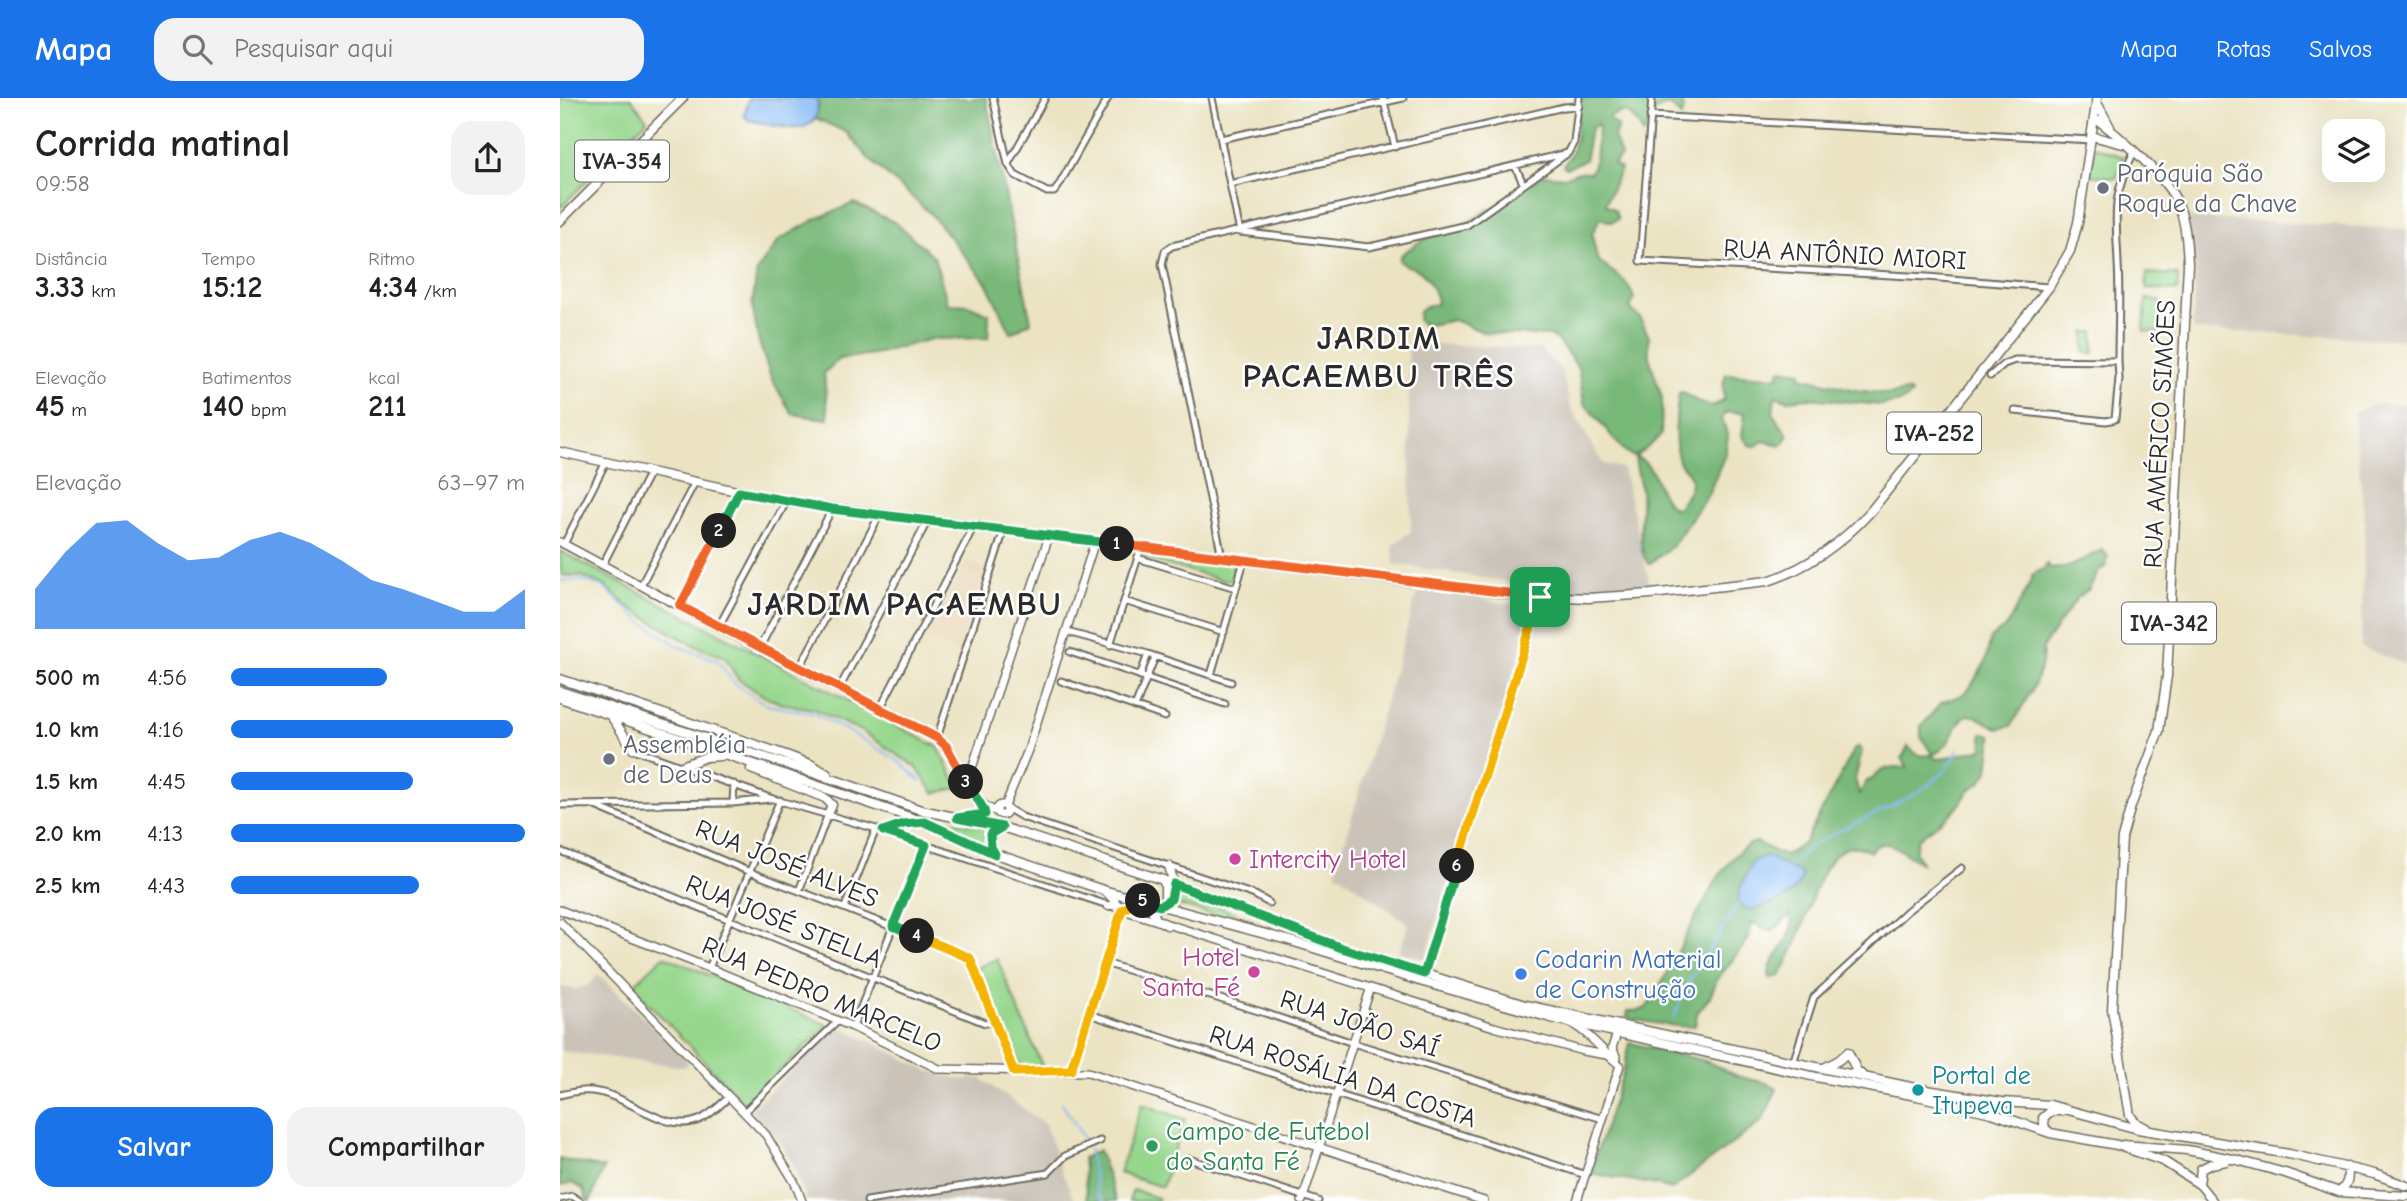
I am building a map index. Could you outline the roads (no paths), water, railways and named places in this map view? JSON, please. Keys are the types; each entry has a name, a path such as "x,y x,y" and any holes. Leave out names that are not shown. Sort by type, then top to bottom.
{"main road":[{"name":"IVA-354","path":"560,222 683,98"},
{"name":"IVA-252","path":"560,452 786,502 832,509 1540,597 1587,598 1651,594 1769,580 1787,575 1835,547 1871,511 2049,287 2062,267 2078,223 2096,99"},
{"path":"2096,99 2111,130"},
{"name":"RUA AMÉRICO SIMÕES","path":"2094,118 2111,130 2156,173 2178,203 2187,239 2188,264 2167,676 2159,732 2122,838 2112,1009 2130,1115"},
{"path":"2092,138 2125,145"},
{"path":"560,679 786,754 812,765 838,781"},
{"path":"560,691 921,810 1002,827 1163,880 1342,948 1525,1005 1950,1095 2050,1105 2127,1127 2289,1154 2347,1167 2407,1186"},
{"path":"560,698 925,822 995,854 1104,890 1291,941 1483,1000 1616,1033 1992,1113 2050,1133 2117,1145 2167,1148 2237,1160 2286,1173 2339,1192 2407,1196"},
{"path":"611,716 633,749"},
{"path":"682,766 706,757 729,757 765,775 825,798 832,805 828,814"},
{"path":"880,830 925,822"},
{"path":"995,854 991,847 990,834 1002,827"},
{"path":"1167,925 1154,916 1153,912 1173,894 1174,884 1169,866"},
{"path":"1163,880 1166,885 1163,905"},
{"path":"1822,1069 1849,1052 1857,1071 1866,1077"},
{"path":"2050,1133 2043,1123 2046,1114 2068,1110"},
{"path":"2108,1120 2124,1119 2130,1115 2135,1122 2152,1130"},
{"path":"2117,1145 2163,1161 2199,1184"},
{"path":"2199,1184 2199,1173 2205,1166 2237,1160"},
{"path":"2339,1192 2346,1185 2349,1175 2347,1167"}],"street":[{"path":"993,98 1008,164 1015,175 1047,192 1054,192 1108,98"},
{"path":"1008,164 1045,98"},
{"path":"1212,98 1240,232"},
{"path":"1221,139 1383,100 1403,98"},
{"path":"1240,232 1370,247 1467,225 1568,153 1574,142 1580,98"},
{"path":"1652,98 1650,116 2092,138"},
{"path":"1383,100 1395,147"},
{"path":"1230,184 1564,107 1579,106"},
{"name":"RUA ANTÔNIO MIORI","path":"1650,116 1640,261 2049,287"},
{"path":"2015,411 2106,421 2115,419 2119,379 2115,209 2126,167 2134,152"},
{"path":"1222,557 1162,264 1165,251 1172,246 1568,153"},
{"path":"1516,166 1523,183"},
{"path":"1990,376 2004,364 2015,360 2118,361"},
{"path":"607,462 562,543 759,649 937,738 946,746 971,793 984,806 997,812 1000,806 1006,807 1022,817 1255,895 1269,903"},
{"path":"603,565 650,472"},
{"path":"641,585 695,482"},
{"path":"680,606 739,492"},
{"path":"719,626 786,502"},
{"path":"759,649 832,509"},
{"path":"799,669 880,514"},
{"path":"839,689 928,520"},
{"path":"880,709 974,526"},
{"path":"937,738 1004,530"},
{"path":"967,783 1049,536"},
{"path":"1006,807 1028,750 1094,541"},
{"path":"1110,645 1141,547"},
{"path":"1137,558 1236,588"},
{"path":"1211,675 1244,560"},
{"path":"1424,974 1540,597"},
{"path":"1124,601 1224,632"},
{"path":"1067,632 1148,654 1231,682"},
{"path":"1070,652 1225,704"},
{"path":"1140,676 1148,654"},
{"path":"1135,707 1156,657"},
{"path":"1061,681 1165,717"},
{"path":"633,749 776,800 880,830 1370,990 1494,1027 1583,1051 1610,1055"},
{"path":"733,803 734,784"},
{"path":"560,805 776,800"},
{"path":"709,968 750,872 776,800"},
{"name":"RUA JOSÉ ALVES","path":"593,805 750,872 970,958 1014,1072"},
{"path":"630,820 631,805"},
{"path":"957,818 982,816 984,806"},
{"path":"799,891 828,814"},
{"path":"845,907 880,830"},
{"path":"852,1027 926,845"},
{"name":"RUA JOSÉ STELLA","path":"560,851 985,1023 995,1022"},
{"path":"1793,1063 1814,998 1906,911 1962,868"},
{"path":"1104,890 1122,910"},
{"path":"1071,1070 1122,910 1140,900"},
{"path":"1108,906 1115,904 1115,901"},
{"name":"RUA PEDRO MARCELO","path":"562,913 709,968 838,1021 939,1069 1088,1072 1484,1201"},
{"path":"560,922 766,1135 795,1183 802,1201"},
{"name":"RUA JOÃO SAÍ","path":"1105,963 1353,1043 1603,1119"},
{"path":"1302,1199 1370,990"},
{"name":"RUA ROSÁLIA DA COSTA","path":"1089,1014 1586,1175"},
{"path":"744,1112 838,1021"},
{"path":"1568,1022 1587,1033 1620,1065 1577,1201"},
{"path":"1610,1055 1616,1033"},
{"path":"560,1095 583,1090 598,1092 682,1124 698,1121 709,1115 729,1097"},
{"path":"867,1201 1048,1173 1065,1156 1100,1140"},
{"path":"1189,1159 1302,1199 1318,1201"},
{"path":"2199,1184 2213,1201"},
{"path":"560,1199 572,1196 580,1201"}],"water":[{"path":"749,98 817,98 817,112 813,122 805,126 795,128 771,125 749,120 744,116"},
{"path":"1766,856 1802,874 1795,889 1782,899 1751,910 1738,904 1740,888 1753,861"}],"waterway":[{"path":"560,581 582,580 602,586 642,622 680,647 717,660 735,684 767,705 815,714 897,760 921,781"},
{"path":"1788,867 1809,848 1893,806 1933,782 1948,767 1958,750"},
{"path":"1674,1017 1688,983 1738,904"},
{"path":"1062,1103 1086,1142"},
{"path":"1089,1149 1097,1194 1103,1201"}],"place":[{"name":"Paróquia São Roque da Chave","path":"2103,188"},
{"name":"Assembléia de Deus","path":"609,759"},
{"name":"Intercity Hotel","path":"1235,859"},
{"name":"Hotel Santa Fé","path":"1254,972"},
{"name":"Codarin Material de Construção","path":"1521,974"},
{"name":"Portal de Itupeva","path":"1918,1090"},
{"name":"Campo de Futebol do Santa Fé","path":"1152,1146"}],"district":[{"name":"JARDIM PACAEMBU TRÊS","path":"1379,356"},
{"name":"JARDIM PACAEMBU","path":"905,603"}]}
